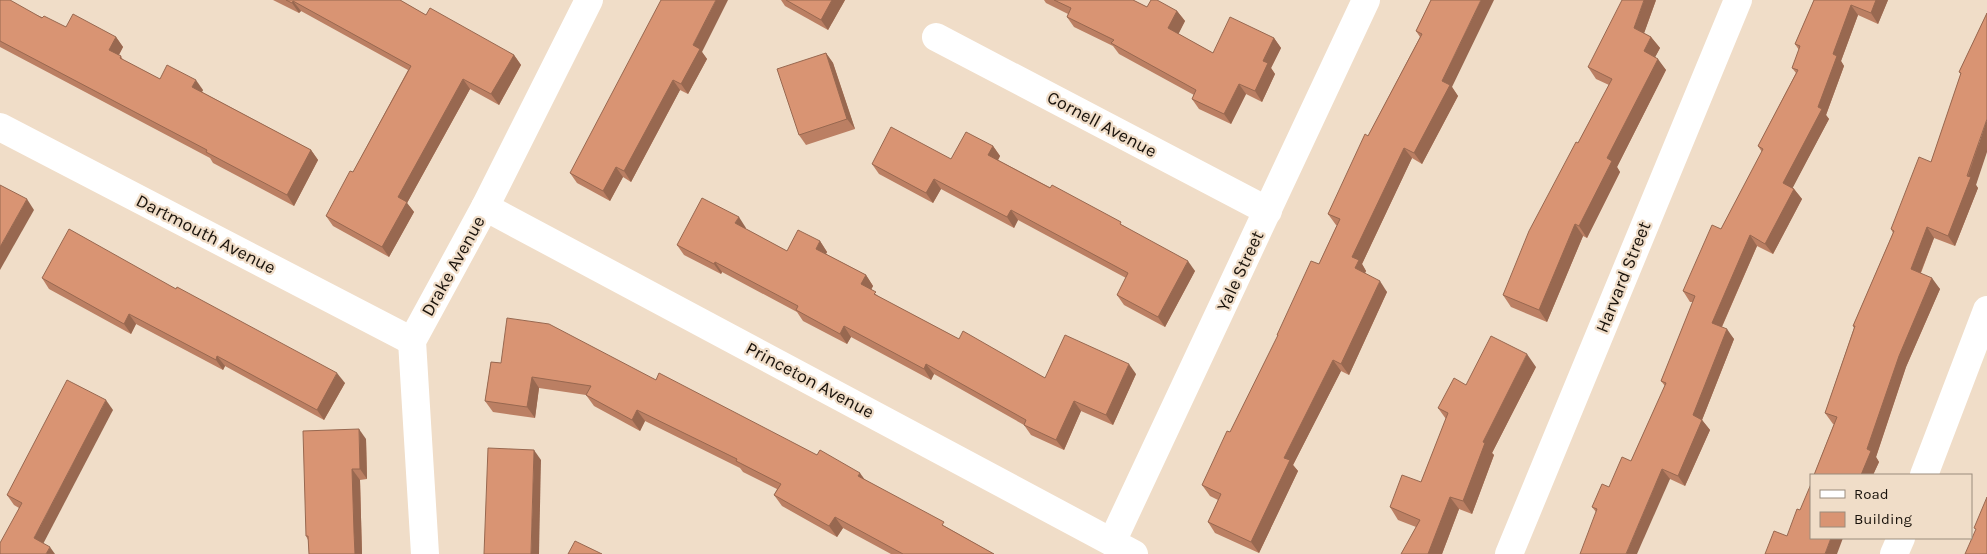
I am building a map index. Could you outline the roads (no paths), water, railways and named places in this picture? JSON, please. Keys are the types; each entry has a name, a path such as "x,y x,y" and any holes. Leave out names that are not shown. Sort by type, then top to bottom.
{"street":[{"name":"Yale Street","path":"1123,548 1268,211 1366,0"},
{"name":"Harvard Street","path":"1509,554 1738,0"},
{"name":"Drake Avenue","path":"412,341 485,206 585,1"},
{"name":"Cornell Avenue","path":"936,37 1268,211"},
{"name":"Dartmouth Avenue","path":"0,127 412,341"},
{"name":"Princeton Avenue","path":"485,206 1123,548"},
{"path":"1924,474 1987,310"},
{"path":"412,341 425,554"},
{"path":"1894,554 1901,539"}]}
